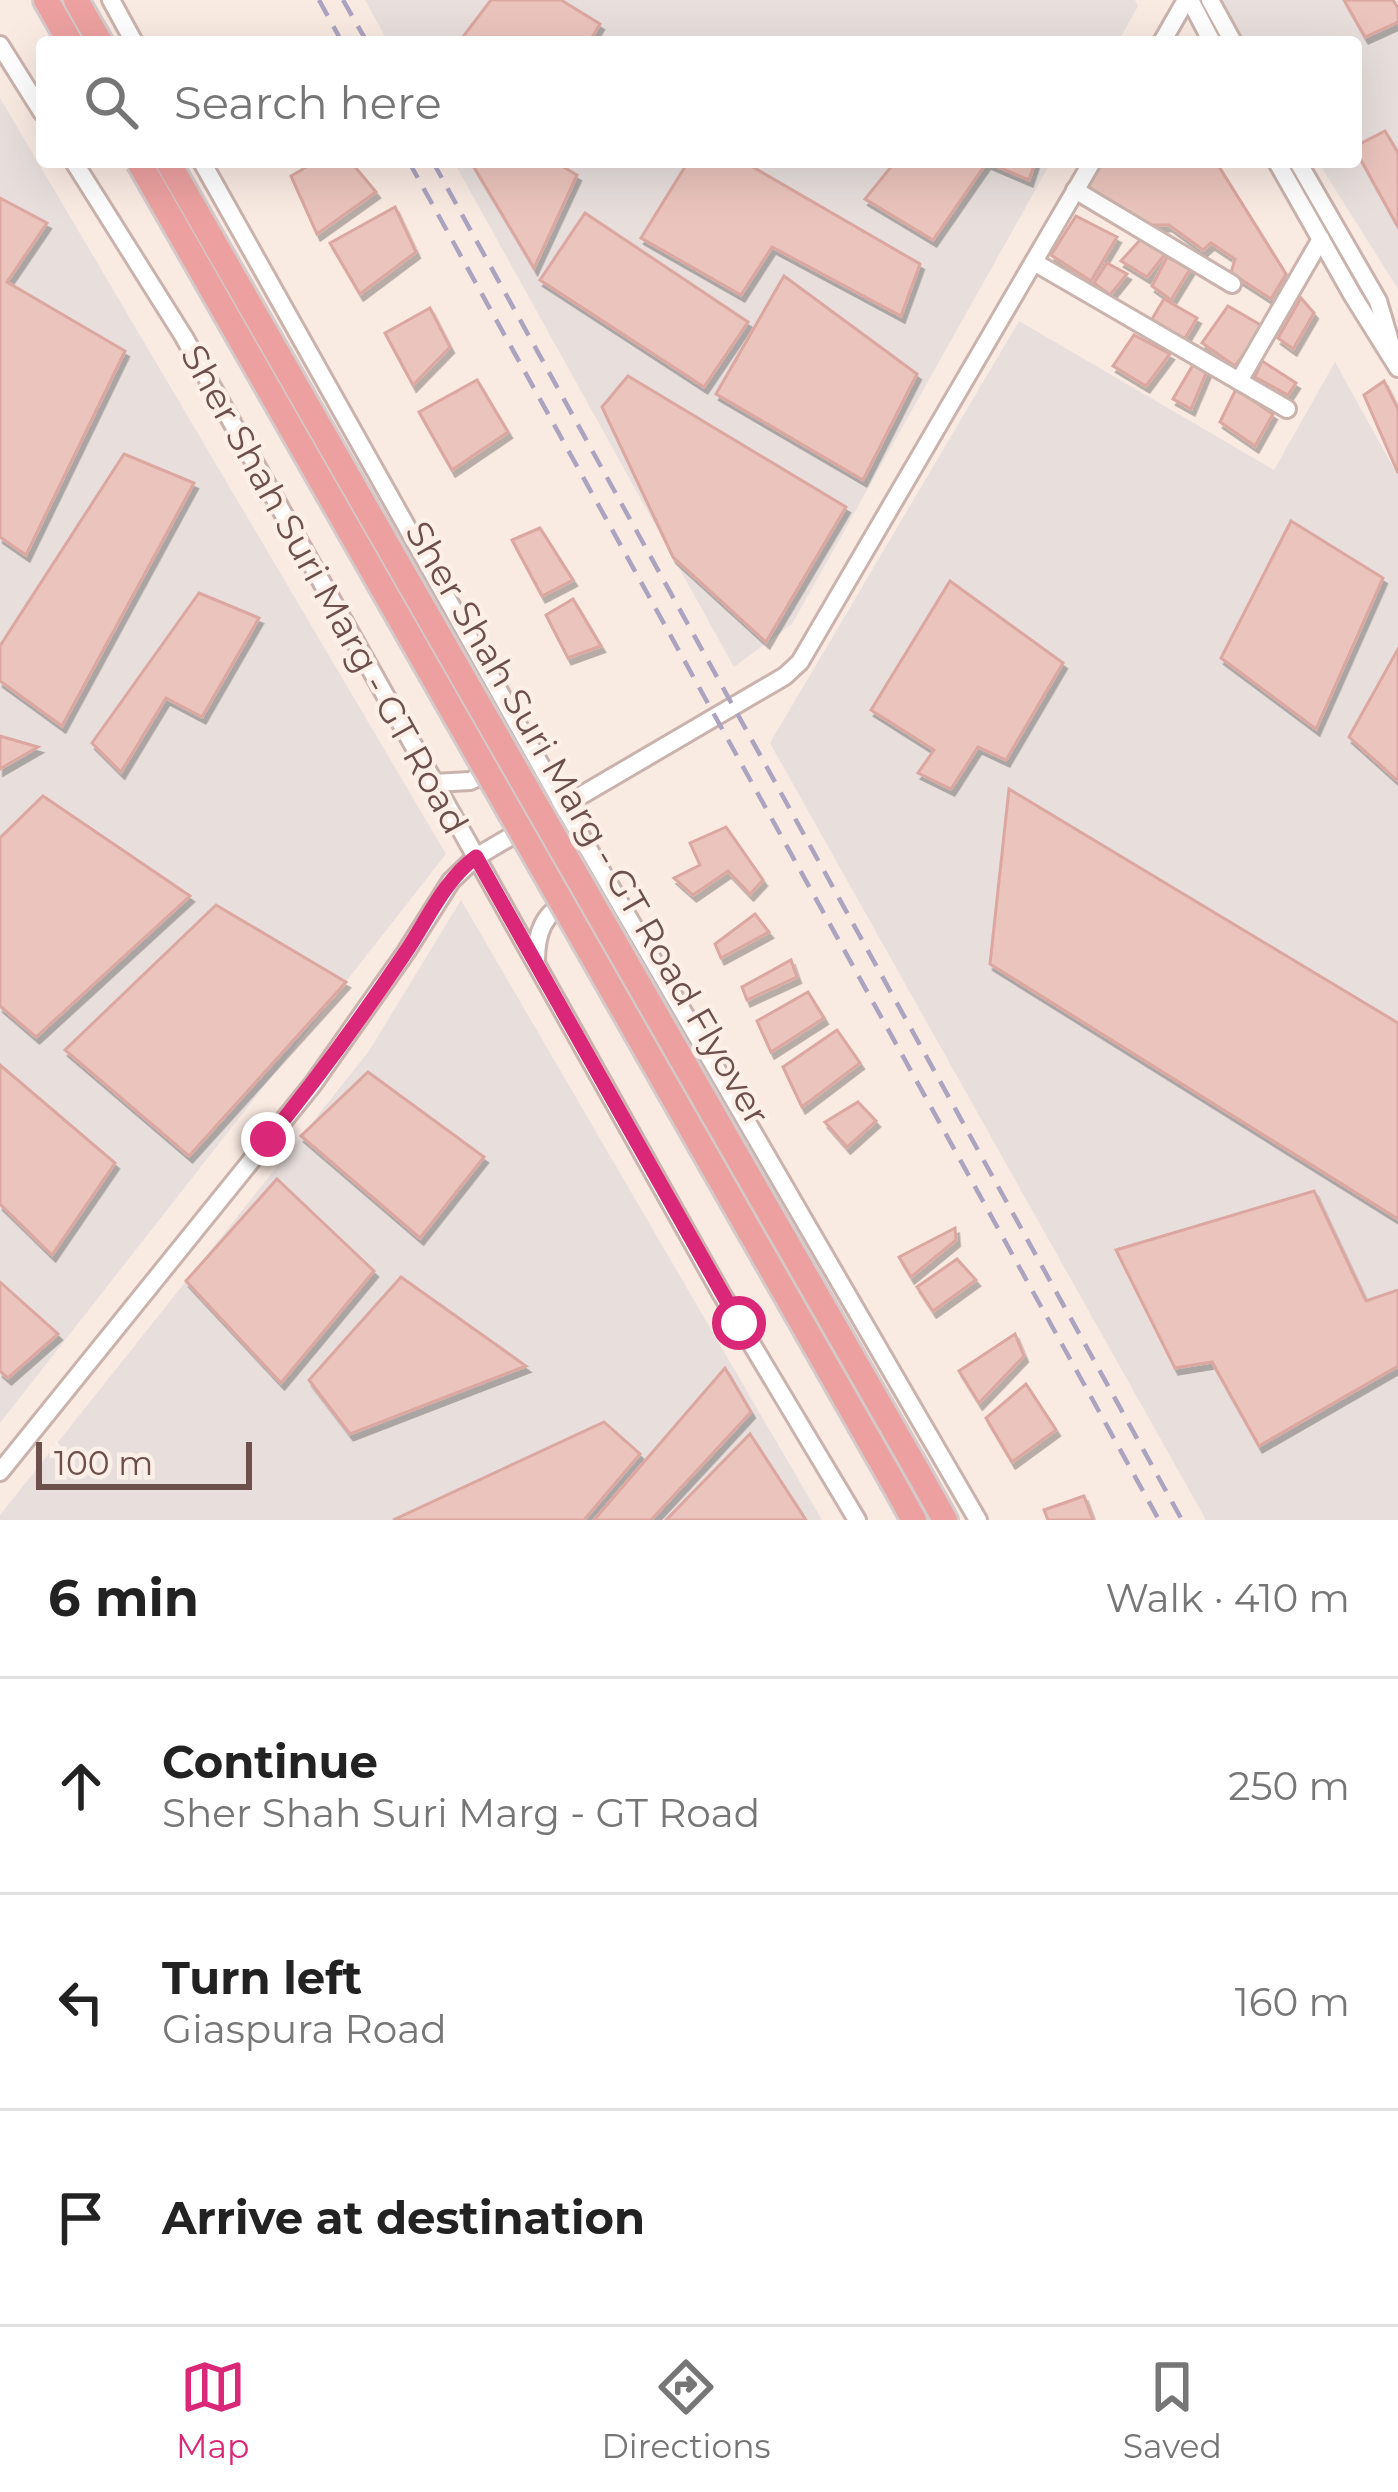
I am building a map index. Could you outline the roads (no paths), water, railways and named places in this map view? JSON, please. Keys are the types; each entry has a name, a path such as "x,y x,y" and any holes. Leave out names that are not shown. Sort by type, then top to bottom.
{"highway":[{"path":"46,0 67,36"},
{"path":"76,0 97,36"},
{"name":"Sher Shah Suri Marg - GT Road Flyover","path":"142,168 914,1520"},
{"name":"Sher Shah Suri Marg - GT Road Flyover","path":"171,168 945,1520"}],"street":[{"path":"111,0 131,36"},
{"path":"1166,36 1188,0 1209,36"},
{"path":"1210,0 1230,36"},
{"path":"0,45 36,102"},
{"name":"Sher Shah Suri Marg - GT Road","path":"78,168 184,337 722,1293 857,1520"},
{"path":"205,168 563,807 978,1520"},
{"path":"0,1472 314,1084 451,881 476,857 785,676 800,662 1089,168"},
{"path":"1280,168 1397,364"},
{"path":"1301,168 1378,301 1397,364"},
{"path":"1076,190 1232,284"},
{"path":"1239,381 1321,239"},
{"path":"1034,262 1288,409"},
{"path":"434,783 452,784 487,775 502,765 524,736"},
{"path":"536,962 536,941 544,920 559,905 579,897 601,898 621,907"}],"railway":[{"path":"319,0 339,36"},
{"path":"343,0 364,36"},
{"path":"412,168 1159,1520"},
{"path":"436,168 1182,1520"}]}
